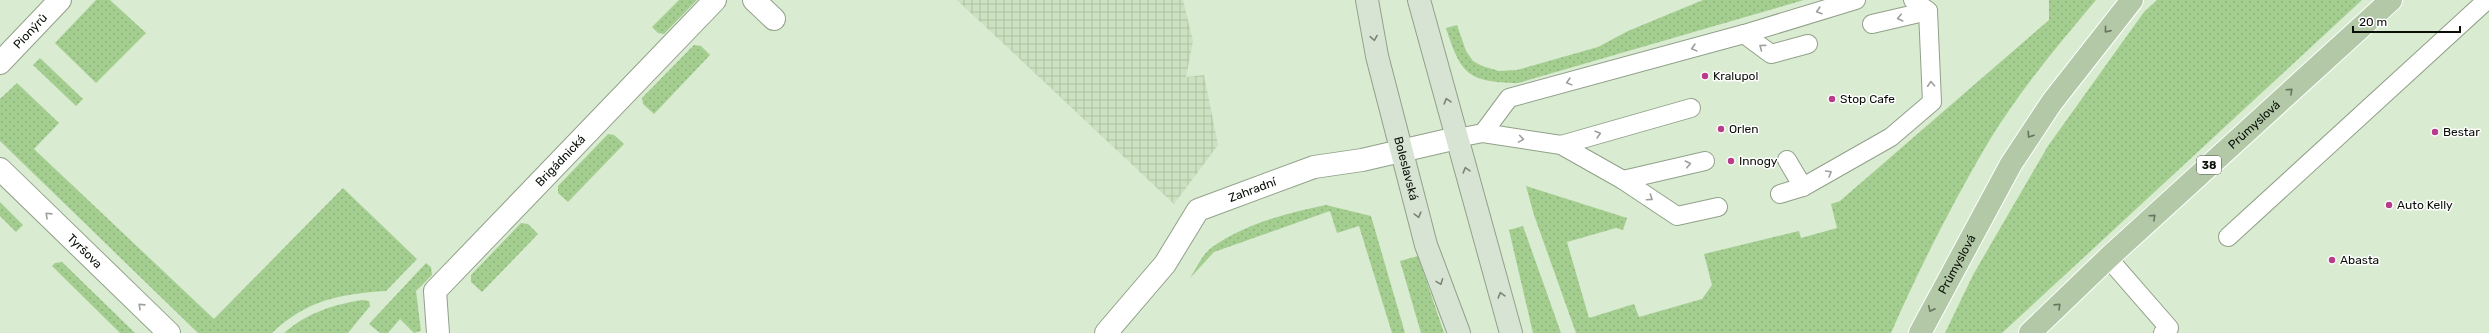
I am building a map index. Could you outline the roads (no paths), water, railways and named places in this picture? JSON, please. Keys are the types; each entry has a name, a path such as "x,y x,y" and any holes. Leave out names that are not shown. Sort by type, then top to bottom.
{"main road":[{"name":"Průmyslová","path":"1920,333 2011,164 2052,102 2132,0"},
{"name":"Průmyslová","path":"2030,333 2108,258 2391,0"}],"street":[{"name":"Pionýrů","path":"0,63 60,0"},
{"name":"Brigádnická","path":"438,333 435,291 715,0"},
{"path":"754,0 774,20"},
{"name":"Boleslavská","path":"1367,0 1377,56 1426,245 1460,333"},
{"path":"1419,0 1512,333"},
{"name":"Zahradní","path":"1106,333 1165,264 1198,210 1314,167 1362,160 1457,138"},
{"name":"Tyršova","path":"0,169 169,333"}],"lane":[{"path":"1483,133 1509,98 1744,34 1856,0"},
{"path":"1913,0 1928,11"},
{"path":"2228,237 2487,0"},
{"path":"1872,24 1928,11"},
{"path":"1780,194 1803,187 1891,137 1932,102 1928,11"},
{"path":"1744,34 1771,54 1808,44"},
{"path":"1561,145 1690,108"},
{"path":"1457,138 1483,133 1561,145 1623,180 1677,216 1718,206"},
{"path":"1623,180 1705,160"},
{"path":"1787,160 1803,187"},
{"path":"2108,258 2169,328 2163,333"}],"place":[{"name":"Kralupol","path":"1705,76"},
{"name":"Stop Cafe","path":"1832,99"},
{"name":"Orlen","path":"1721,129"},
{"name":"Bestar","path":"2435,132"},
{"name":"Innogy","path":"1731,161"},
{"name":"Auto Kelly","path":"2389,205"},
{"name":"Abasta","path":"2332,260"}]}
